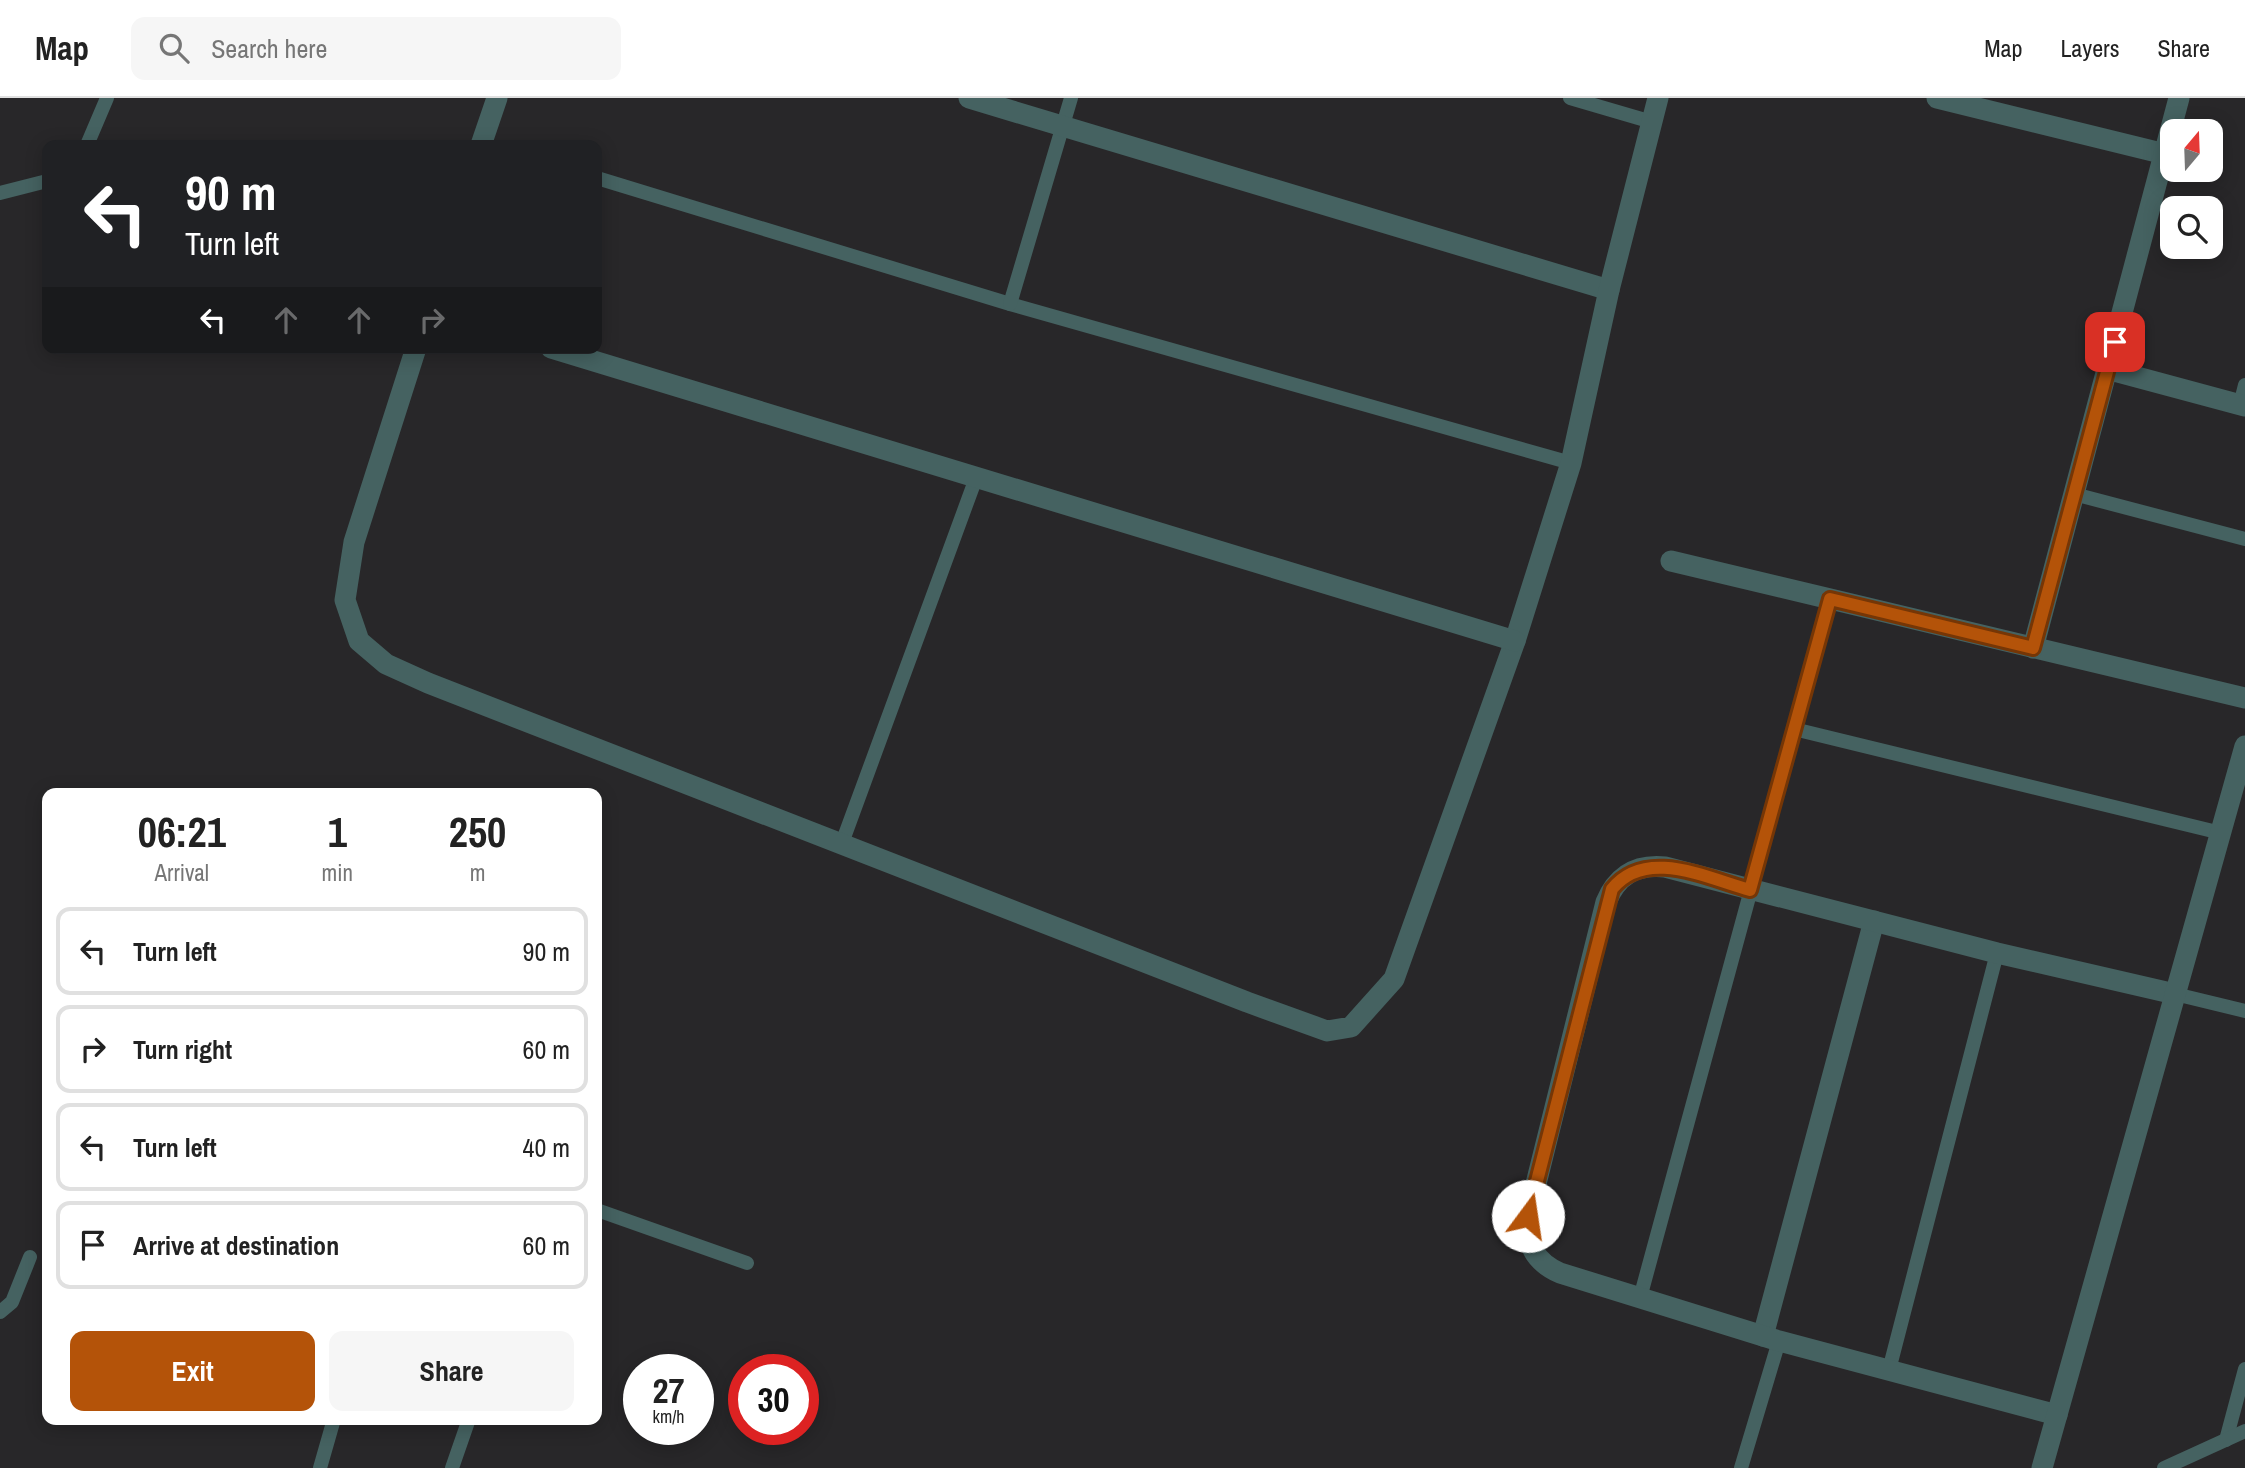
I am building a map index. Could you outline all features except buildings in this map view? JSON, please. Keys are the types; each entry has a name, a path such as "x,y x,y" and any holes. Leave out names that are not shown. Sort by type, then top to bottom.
{"street":[{"path":"484,140 497,98"},
{"path":"969,98 1609,290"},
{"path":"414,354 354,542 345,600 359,641 386,664 428,683 1247,1002 1327,1031 1351,1027 1394,979 1515,641 1571,463 1609,290 1658,98"},
{"path":"1937,98 2160,153"},
{"path":"2174,119 2179,98"},
{"path":"2033,648 2160,173"},
{"path":"571,354 1515,641"},
{"path":"2107,369 2243,399"},
{"path":"1671,561 2245,698"},
{"path":"2042,1468 2245,746"},
{"path":"2057,1415 1771,1339 1547,1267 1537,1257 1527,1230 1606,902 1621,877 1649,866 1997,953 2175,994"},
{"path":"1771,1339 1874,921"}],"lane":[{"path":"89,140 107,98"},
{"path":"1010,304 1071,98"},
{"path":"1570,98 1651,122"},
{"path":"602,180 1010,304 1571,463"},
{"path":"0,193 42,182"},
{"path":"842,843 976,478"},
{"path":"2074,494 2245,539"},
{"path":"1640,1298 1830,599"},
{"path":"1794,729 2221,833"},
{"path":"1889,1370 1997,953"},
{"path":"2175,994 2245,1011"},
{"path":"602,1212 747,1262"},
{"path":"0,1312 12,1302 30,1257"},
{"path":"1741,1468 1771,1339"},
{"path":"2226,1440 2245,1369"},
{"path":"320,1468 332,1425"},
{"path":"452,1468 467,1425"},
{"path":"2164,1468 2245,1431"}],"route":[{"path":"1528,1216 1606,902 1612,889 1621,877 1649,866 1664,867 1750,890 1830,599 2033,648 2115,342"}]}
